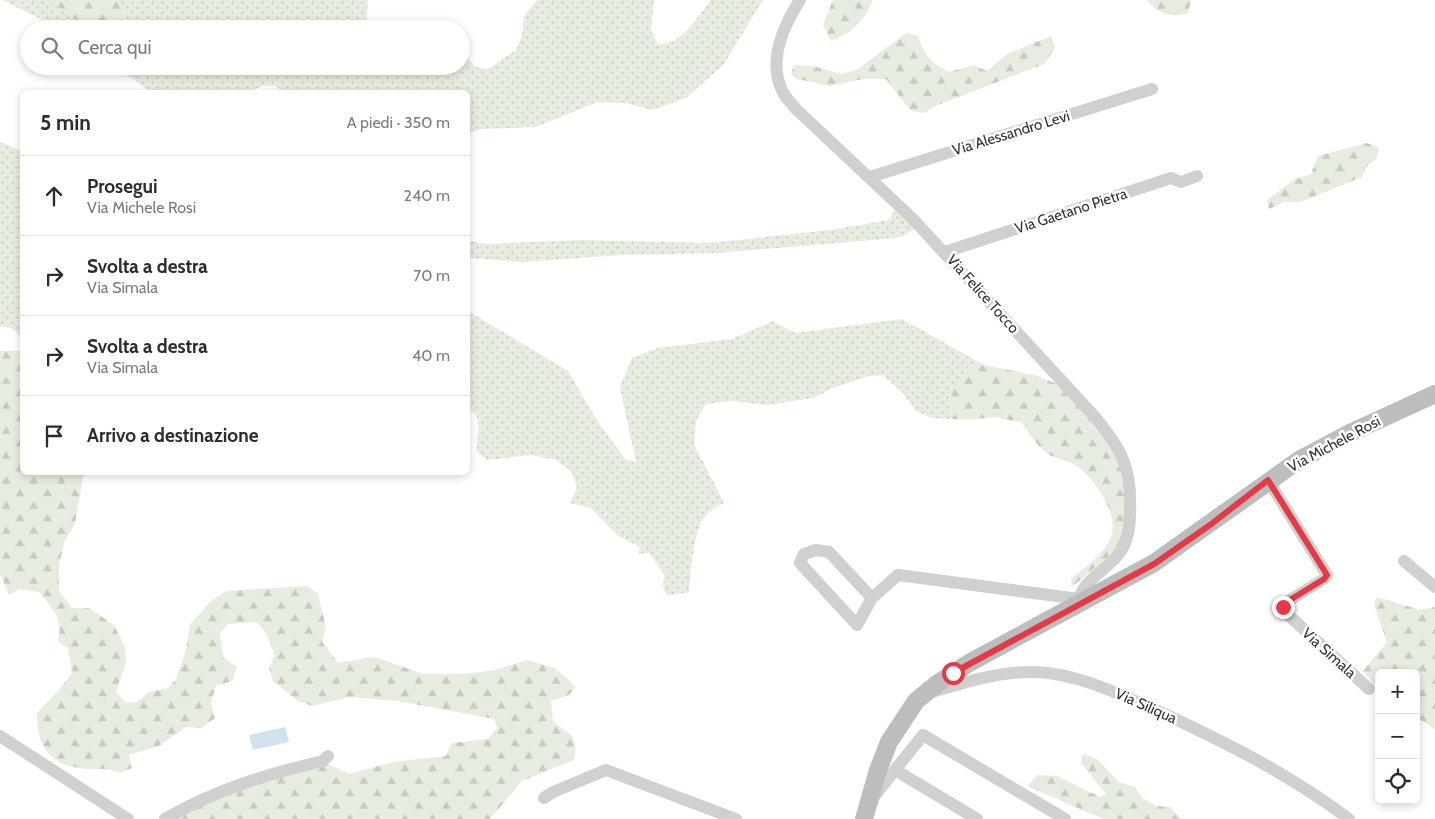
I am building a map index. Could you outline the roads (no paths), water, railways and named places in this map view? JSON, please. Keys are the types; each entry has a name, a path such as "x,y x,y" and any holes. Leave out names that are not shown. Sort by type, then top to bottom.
{"street":[{"name":"Via Felice Tocco","path":"800,0 788,20 780,42 776,66 778,83 785,96 797,110 870,177 945,252 1095,417 1115,444 1127,467 1131,488 1130,523 1126,542 1115,559 1082,590 1079,602"},
{"name":"Via Alessandro Levi","path":"870,177 1152,89"},
{"name":"Via Gaetano Pietra","path":"945,252 1171,178 1180,182 1196,176"},
{"name":"Via Michele Rosi","path":"865,812 889,742 910,710 923,695 961,668 1079,602 1154,564 1210,525 1268,480 1299,460 1350,433 1435,394"},
{"name":"Via Simala","path":"1268,480 1327,575 1324,579 1285,603 1283,607 1284,613 1369,689"},
{"path":"872,598 829,552 816,550 804,554 800,563 858,626 872,598 898,575 1079,602"},
{"path":"1404,561 1435,587"},
{"name":"Via Siliqua","path":"923,695 983,678 1016,673 1048,674 1085,681 1119,694 1242,751 1289,777 1349,819"},
{"path":"0,736 128,819"},
{"path":"865,812 895,770 923,736 1065,819"},
{"path":"165,819 196,801 248,780 323,761 328,756"},
{"path":"544,798 561,788 606,770 736,819"},
{"path":"895,770 977,819"}],"water":[{"path":"285,727 289,742 253,750 249,735"}]}
